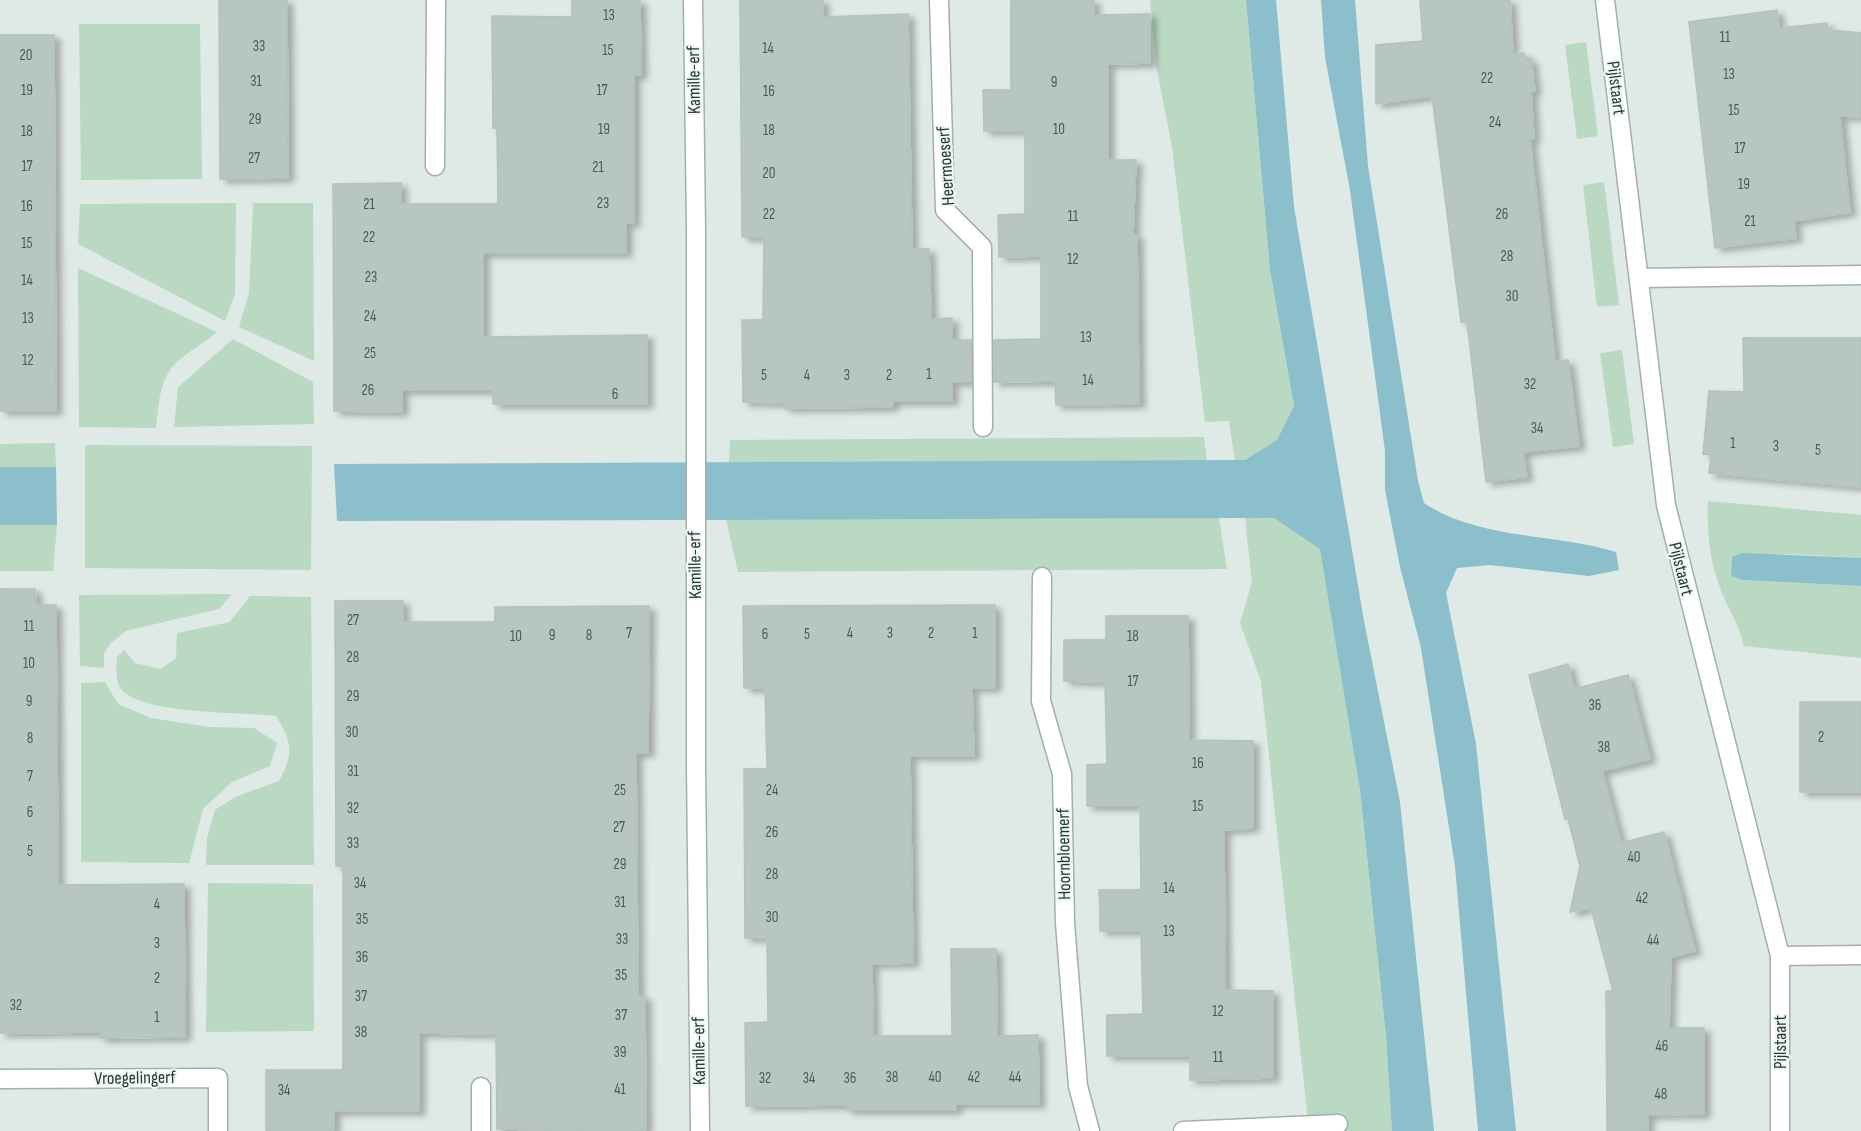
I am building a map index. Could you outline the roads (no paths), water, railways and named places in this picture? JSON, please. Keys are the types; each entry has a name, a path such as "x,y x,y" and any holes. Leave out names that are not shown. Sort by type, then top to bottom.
{"street":[{"path":"435,166 436,0"},
{"name":"Kamille-erf","path":"693,0 696,229 694,530 700,1131"},
{"name":"Heermoeserf","path":"939,0 945,210 982,247 982,427"},
{"name":"Pijlstaart","path":"1605,0 1666,505 1780,956 1780,1131"},
{"path":"1640,278 1861,276"},
{"name":"Hoornbloemerf","path":"1042,577 1041,701 1062,774 1067,946 1078,1086 1090,1131"},
{"path":"1780,956 1861,955"},
{"name":"Vroegelingerf","path":"0,1079 218,1078 218,1131"},
{"path":"481,1087 481,1131"},
{"path":"1183,1131 1338,1124"}],"water":[{"path":"1246,0 1276,0 1294,207 1364,621 1400,802 1434,1131 1392,1131 1386,1036 1360,790 1320,549 1274,518 337,521 334,464 1245,460 1277,440 1294,406 1270,270"},
{"path":"1321,0 1355,0 1368,166 1418,481 1424,503 1468,524 1616,552 1619,570 1589,576 1490,565 1457,568 1446,593 1476,744 1516,1131 1478,1131 1455,866 1421,648 1400,567 1385,490 1385,451 1350,190 1325,57"},
{"path":"0,467 56,467 57,525 0,525"},
{"path":"1742,553 1861,558 1861,586 1742,580 1731,576 1732,557"}]}
